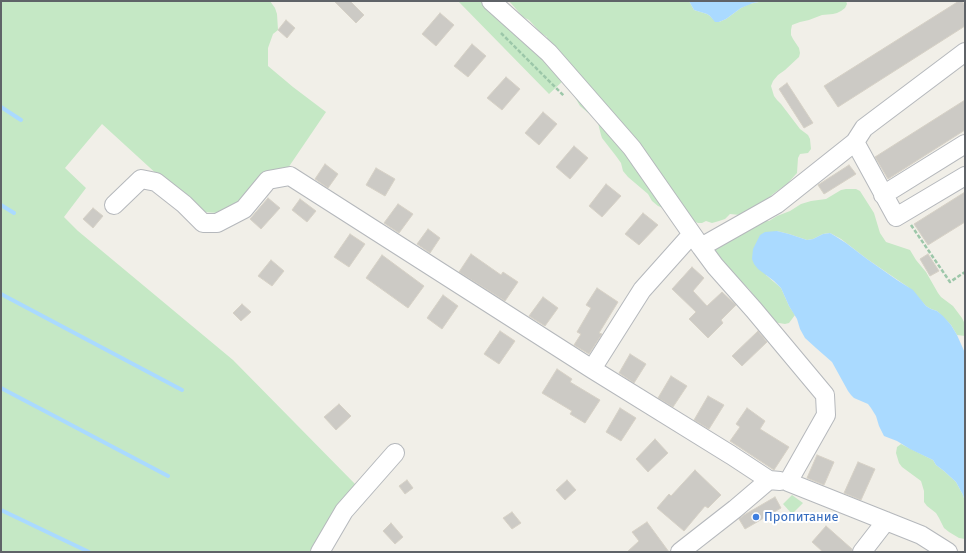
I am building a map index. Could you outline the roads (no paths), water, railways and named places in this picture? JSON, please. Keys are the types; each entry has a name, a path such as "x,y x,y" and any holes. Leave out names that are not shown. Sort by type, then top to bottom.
{"street":[{"path":"491,1 549,53 632,148 715,266 825,395 826,415 788,482"},
{"path":"592,369 642,290 696,240 777,204 855,142 864,128 965,52"},
{"path":"855,142 896,217 965,176"},
{"path":"883,195 965,144"},
{"path":"114,205 141,179 156,182 184,204 203,223 217,223 244,209 268,180 290,176 769,480 788,482 921,535 948,552"},
{"path":"320,552 344,511 395,453"},
{"path":"680,552 769,480"},
{"path":"862,552 886,521"}],"water":[{"path":"689,1 764,1 753,3 741,8 726,19 715,22 707,14 694,10"},
{"path":"764,1 792,1 788,2"},
{"path":"777,231 807,240 830,233 913,290 926,306 937,311 951,325 965,353 965,502 956,482 936,465 933,460 897,441 884,436 876,416 868,404 854,398 851,395 832,362 805,338 781,288 758,269 752,259 753,249 760,235 765,232"}],"waterway":[{"path":"1,107 21,120"},
{"path":"1,205 14,213"},
{"path":"1,294 182,390"},
{"path":"1,388 168,476"},
{"path":"1,510 89,552"}],"place":[{"name":"Пропитание","path":"756,517"}]}
